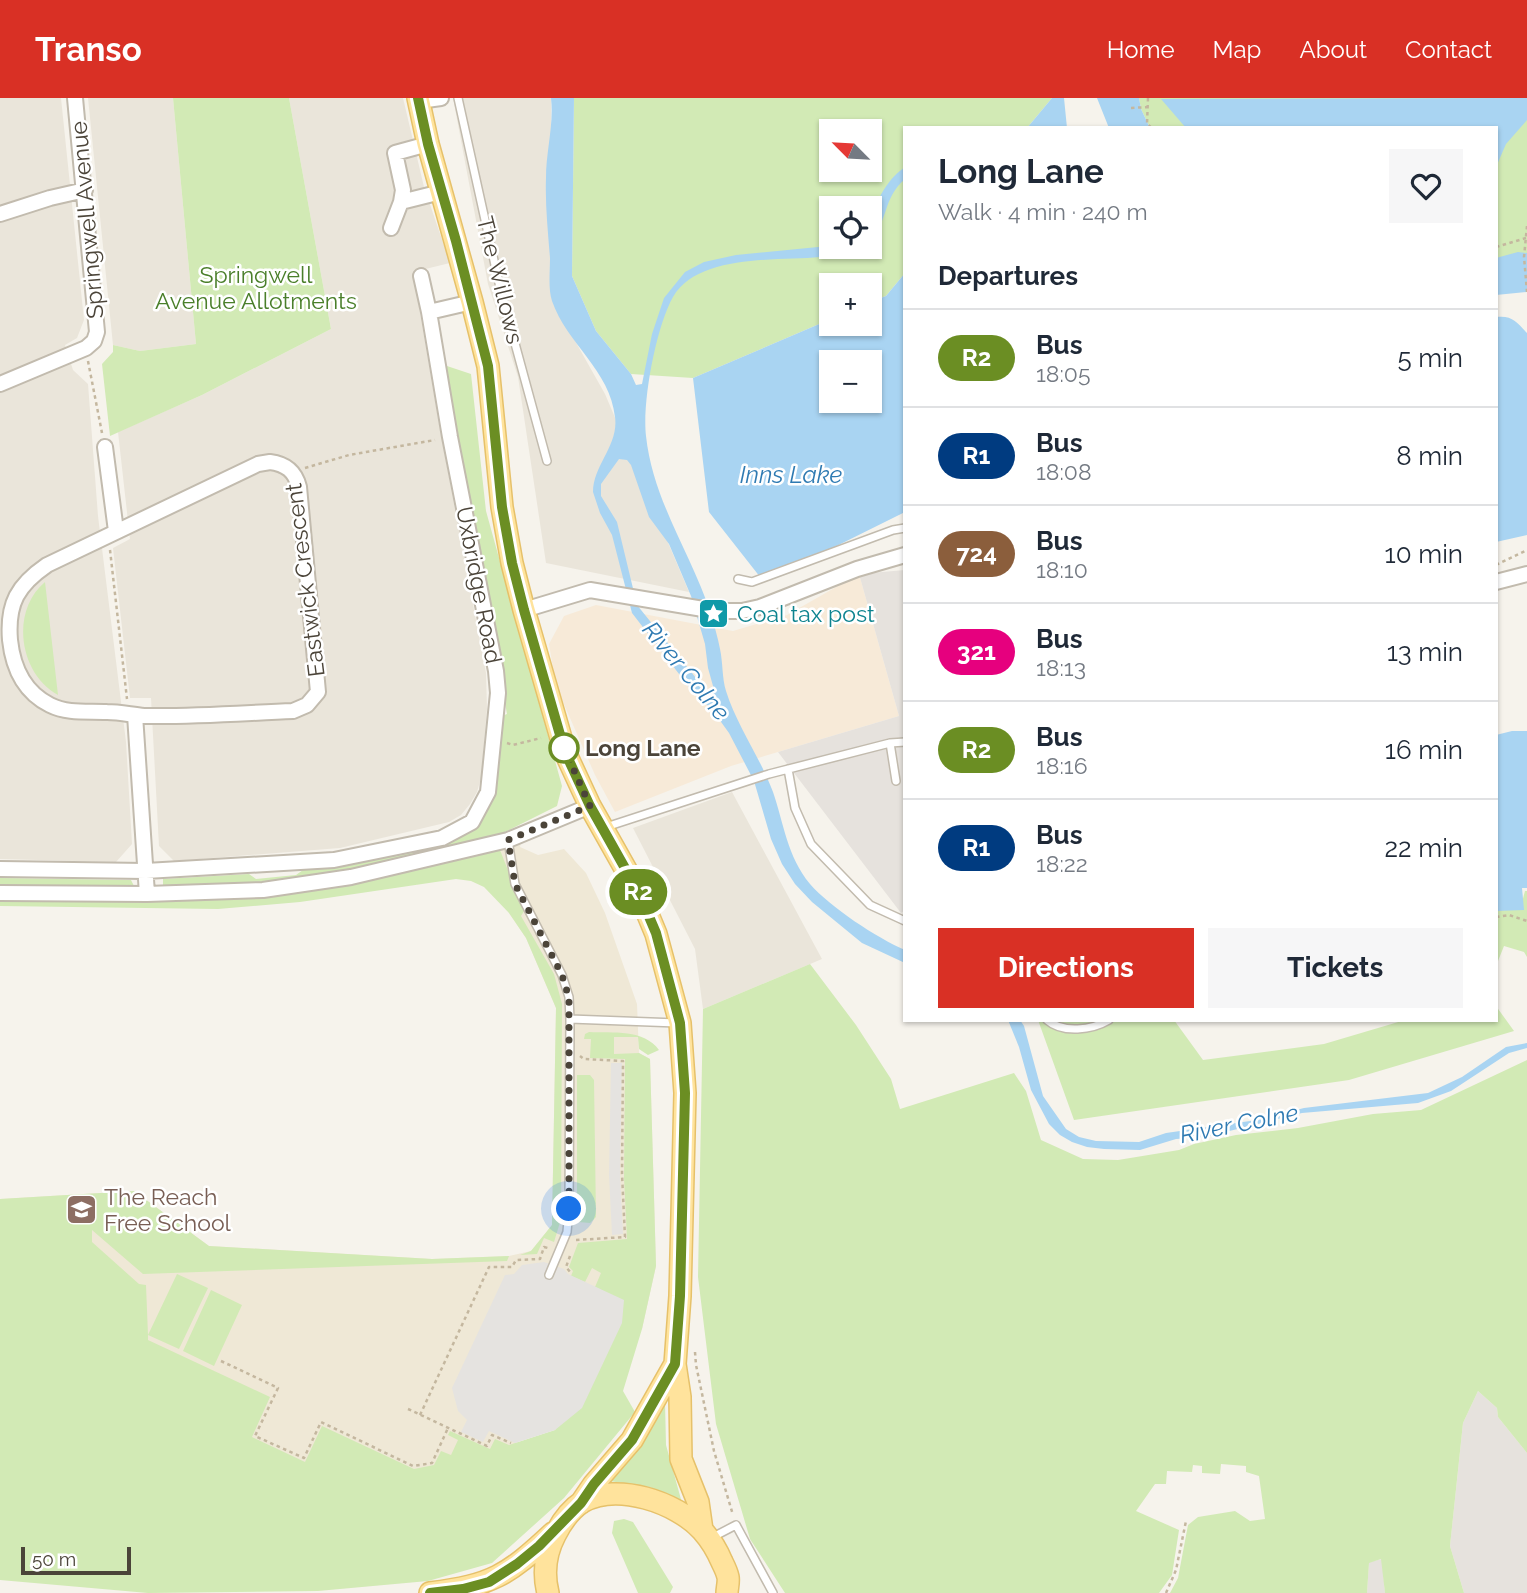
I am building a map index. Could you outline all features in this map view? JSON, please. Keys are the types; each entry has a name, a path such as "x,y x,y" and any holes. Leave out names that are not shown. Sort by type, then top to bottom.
{"main road":[{"name":"Uxbridge Road","path":"419,100 428,144 488,366 502,507 512,563 558,733 590,806 639,893 656,933 680,1023 685,1093 680,1296 675,1364 680,1397 681,1459 698,1502 706,1535"},
{"name":"Uxbridge Road","path":"430,1593 463,1589 489,1582 517,1564 559,1527 632,1440 675,1364"},
{"path":"581,1503 605,1495 627,1494 662,1504 694,1523 706,1535 728,1584 742,1593"},
{"path":"548,1593 547,1549 559,1527"}],"street":[{"name":"Springwell Avenue","path":"75,98 98,320 90,345"},
{"path":"419,100 441,98"},
{"path":"391,228 403,190 395,153 428,144"},
{"path":"0,214 85,190"},
{"path":"401,202 441,192"},
{"name":"Uxbridge Road","path":"146,871 334,860 442,838 472,822 488,792 498,693 496,671 421,276"},
{"path":"429,312 472,302"},
{"path":"0,384 90,345"},
{"path":"104,447 111,534"},
{"name":"Eastwick Crescent","path":"278,463 292,471 299,487 318,692 307,705 293,711 132,715 62,710 41,700 18,674 5,643 11,610 19,590 47,565 111,534 258,464 278,463"},
{"path":"524,610 581,591 602,591 691,608 741,611 760,607 819,583 903,556"},
{"path":"1498,581 1527,574"},
{"path":"132,715 147,894"},
{"path":"0,893 147,894 276,888 351,877 508,840 590,806"},
{"path":"0,869 146,871"}],"lane":[{"name":"The Willows","path":"458,98 501,292 547,461"},
{"path":"738,579 752,582 903,528"},
{"path":"602,829 769,774 890,743 903,742"},
{"path":"890,743 896,781"},
{"path":"788,769 795,808 811,844 870,905 903,920"},
{"path":"508,840 515,884 562,975 569,998 569,1209 567,1232 550,1275"},
{"path":"570,1019 680,1023"},
{"path":"1049,1022 1074,1030 1106,1022"},
{"path":"706,1535 736,1525 774,1593"}],"path":[{"path":"1148,98 1147,124 1150,126"},
{"path":"1131,108 1148,107"},
{"path":"1526,290 1524,257 1527,226"},
{"path":"1498,246 1526,238"},
{"path":"90,345 104,447"},
{"path":"292,471 349,454 450,437"},
{"path":"111,534 110,548 132,715"},
{"path":"1498,564 1527,550"},
{"path":"494,740 513,745 558,733"},
{"path":"1498,917 1509,915 1527,921"},
{"path":"571,1273 566,1267 576,1240 625,1237 622,1174 623,1061 584,1059 580,1056"},
{"path":"420,1415 489,1267 512,1267 516,1260 540,1259 544,1247 559,1252"},
{"path":"221,1361 278,1388 255,1436 304,1458 321,1422 413,1466 432,1462 448,1428"},
{"path":"408,1409 487,1446 492,1435 511,1443"},
{"path":"714,1451 736,1525"},
{"path":"1166,1593 1176,1570 1186,1521"}],"shaded area":[{"path":"0,98 61,98 84,320 77,338 65,345 73,370 88,384 98,516 126,742 132,844 116,862 0,859"},
{"path":"88,98 173,98 196,344 140,351 113,345"},
{"path":"289,98 403,98 424,187 450,263 413,272 486,673 487,709 481,778 470,804 461,815 449,822 340,848 174,861 159,846 151,698 130,698 113,548 130,539 118,432 202,395 331,329"},
{"path":"453,98 551,98 552,300 605,394 689,592 546,563 518,377 488,284"},
{"path":"903,570 901,913 778,752 899,716 859,574"},
{"path":"859,574 899,716 731,766 615,812 595,775 556,686 549,644 564,616 596,605 733,631 787,615"},
{"path":"732,792 822,959 703,1009 695,949 633,828"},
{"name":"The Reach Free School","path":"521,842 520,847 538,855 564,849 586,873 605,913 637,1004 639,1053 650,1059 656,1266 642,1329 380,1566 0,1199 134,1191 209,1246 432,1259 509,1256 531,1251 552,1225 556,1008 526,938 509,913 490,852"},
{"path":"611,1063 622,1063 620,1174 623,1234 612,1235 609,1175"},
{"path":"544,1262 564,1269 568,1274 624,1300 622,1323 582,1408 555,1430 515,1443 489,1431 483,1442 461,1432 467,1420 458,1411 452,1388 505,1275 514,1274 522,1265"},
{"path":"1478,1391 1497,1408 1498,1417 1527,1453 1527,1593 1464,1593 1450,1546 1463,1423"},
{"path":"1382,1559 1385,1593 1367,1593 1369,1562"}],"green space":[{"name":"Springwell Avenue Allotments","path":"173,98 289,98 331,329 202,395 110,436 102,364 113,352 113,345 140,351 196,344"},
{"path":"574,98 1052,98 1029,126 903,126 903,275 886,296 882,298 882,273 819,273 819,324 693,378 631,374 596,331 572,276"},
{"path":"1139,98 1527,98 1527,274 1498,280 1498,126 1149,126"},
{"path":"441,364 471,374 486,511 562,786 557,806 503,833 469,845 311,880 197,888 163,885 163,879 249,874 256,879 296,875 303,870 352,865 457,839 479,821 493,796 502,716 507,714"},
{"path":"45,582 58,695 35,673 24,642 23,625 27,609 34,594"},
{"path":"495,847 500,850 524,911 521,916 554,974 562,1004 561,1219 554,1242 544,1238 537,1254 520,1255 531,1251 552,1225 556,1008 526,938 509,913 484,887 471,881 456,879 300,902 218,909 0,906 0,898 381,878"},
{"path":"0,878 131,880 134,886 0,886"},
{"path":"1527,891 1527,957 1524,952 1504,946 1498,961 1498,903 1521,906"},
{"path":"810,964 856,1025 891,1079 900,1109 1014,1073 1026,1091 1041,1140 1083,1159 1118,1160 1179,1150 1236,1135 1298,1128 1373,1114 1421,1110 1527,1060 1527,1453 1498,1417 1497,1408 1478,1391 1463,1423 1450,1546 1464,1593 1385,1593 1381,1559 1369,1563 1367,1593 1170,1593 1178,1578 1188,1525 1198,1517 1235,1511 1250,1521 1265,1519 1259,1476 1246,1472 1246,1466 1221,1464 1220,1474 1202,1473 1202,1466 1193,1465 1192,1472 1167,1471 1166,1484 1155,1484 1136,1511 1179,1530 1172,1575 1159,1593 785,1593 750,1539 716,1424 698,1277 703,1009"},
{"path":"1498,1009 1514,1031 1349,1080 1074,1120 1039,1022 1175,1022 1203,1060 1324,1044 1398,1022 1498,1022"},
{"path":"608,1032 637,1035 653,1043 659,1050 648,1055 639,1049 638,1037 614,1037 614,1054 639,1053 650,1059 656,1266 642,1329 623,1391 635,1412 564,1498 492,1563 428,1581 318,1591 148,1593 0,1580 0,1199 134,1191 209,1246 432,1259 509,1256 507,1261 143,1274 92,1230 92,1242 139,1284 146,1285 148,1340 270,1397 252,1437 305,1462 322,1426 414,1469 434,1465 441,1451 451,1455 458,1440 448,1435 450,1431 490,1449 495,1439 509,1445 555,1430 623,1301 595,1287 601,1273 592,1268 585,1282 571,1276 573,1271 569,1267 578,1243 627,1239 624,1178 625,1059 590,1058 591,1039 584,1039 585,1034"},
{"path":"577,1075 590,1075 594,1080 596,1217 590,1223 579,1222 577,1217"},
{"path":"177,1274 208,1288 179,1349 148,1335"},
{"path":"211,1290 242,1305 214,1366 183,1351"},
{"path":"665,1402 666,1445 682,1503 650,1487 609,1481 642,1443"},
{"path":"624,1519 633,1522 673,1587 670,1593 638,1593 612,1533 614,1521"}],"water":[{"name":"River Colne","path":"551,98 574,98 572,276 596,331 631,374 636,385 642,384 652,334 664,298 685,272 704,262 736,255 819,247 819,257 740,262 700,273 685,283 673,297 656,345 648,385 646,436 656,483 664,505 711,614 720,649 726,691 773,792 796,862 810,884 841,912 903,949 903,962 862,943 812,902 795,884 771,839 754,781 729,733 711,708 696,696 632,613 612,535 593,492 597,473 613,437 615,417 605,385 567,331 552,301 546,168 551,128","holes":["619,459 627,460 631,465 649,517 669,544 691,596 705,644 713,699 637,605 617,522 601,496 601,484"]},
{"path":"1052,98 1064,98 1067,126 1029,126"},
{"path":"1097,98 1139,98 1149,126 1108,126"},
{"path":"1527,98 1527,120 1506,144 1498,162 1498,126 1184,126 1161,99"},
{"path":"903,169 903,181 892,194 882,220 881,196 890,181"},
{"path":"1518,252 1527,253 1527,292 1498,295 1498,257"},
{"name":"Inns Lake","path":"903,275 903,513 764,582 709,512 693,378 819,324 819,336 882,336 882,298"},
{"path":"1498,317 1510,318 1527,333 1527,535 1498,542"},
{"path":"1527,731 1527,888 1522,888 1524,910 1498,911 1498,734"},
{"name":"River Colne","path":"1009,1022 1021,1022 1024,1026 1043,1096 1066,1129 1079,1137 1096,1141 1139,1142 1166,1133 1257,1120 1304,1108 1428,1093 1462,1077 1506,1047 1527,1043 1527,1048 1509,1053 1451,1091 1418,1103 1302,1113 1205,1137 1176,1139 1140,1150 1087,1147 1060,1135 1049,1124 1031,1090"}],"bus line":[{"name":"R2","path":"418,98 488,366 502,507 524,610 565,752 590,806 639,893 656,933 680,1023 685,1093 680,1296 675,1364 632,1440 581,1503 539,1546 489,1582 463,1589 430,1593"}],"place":[{"name":"Coal tax post","path":"714,614"},
{"name":"Long Lane","path":"564,748"},
{"name":"The Reach Free School","path":"81,1210"}],"route":[{"path":"564,748 590,806 508,840 515,884 562,975 569,998 569,1209"}]}
